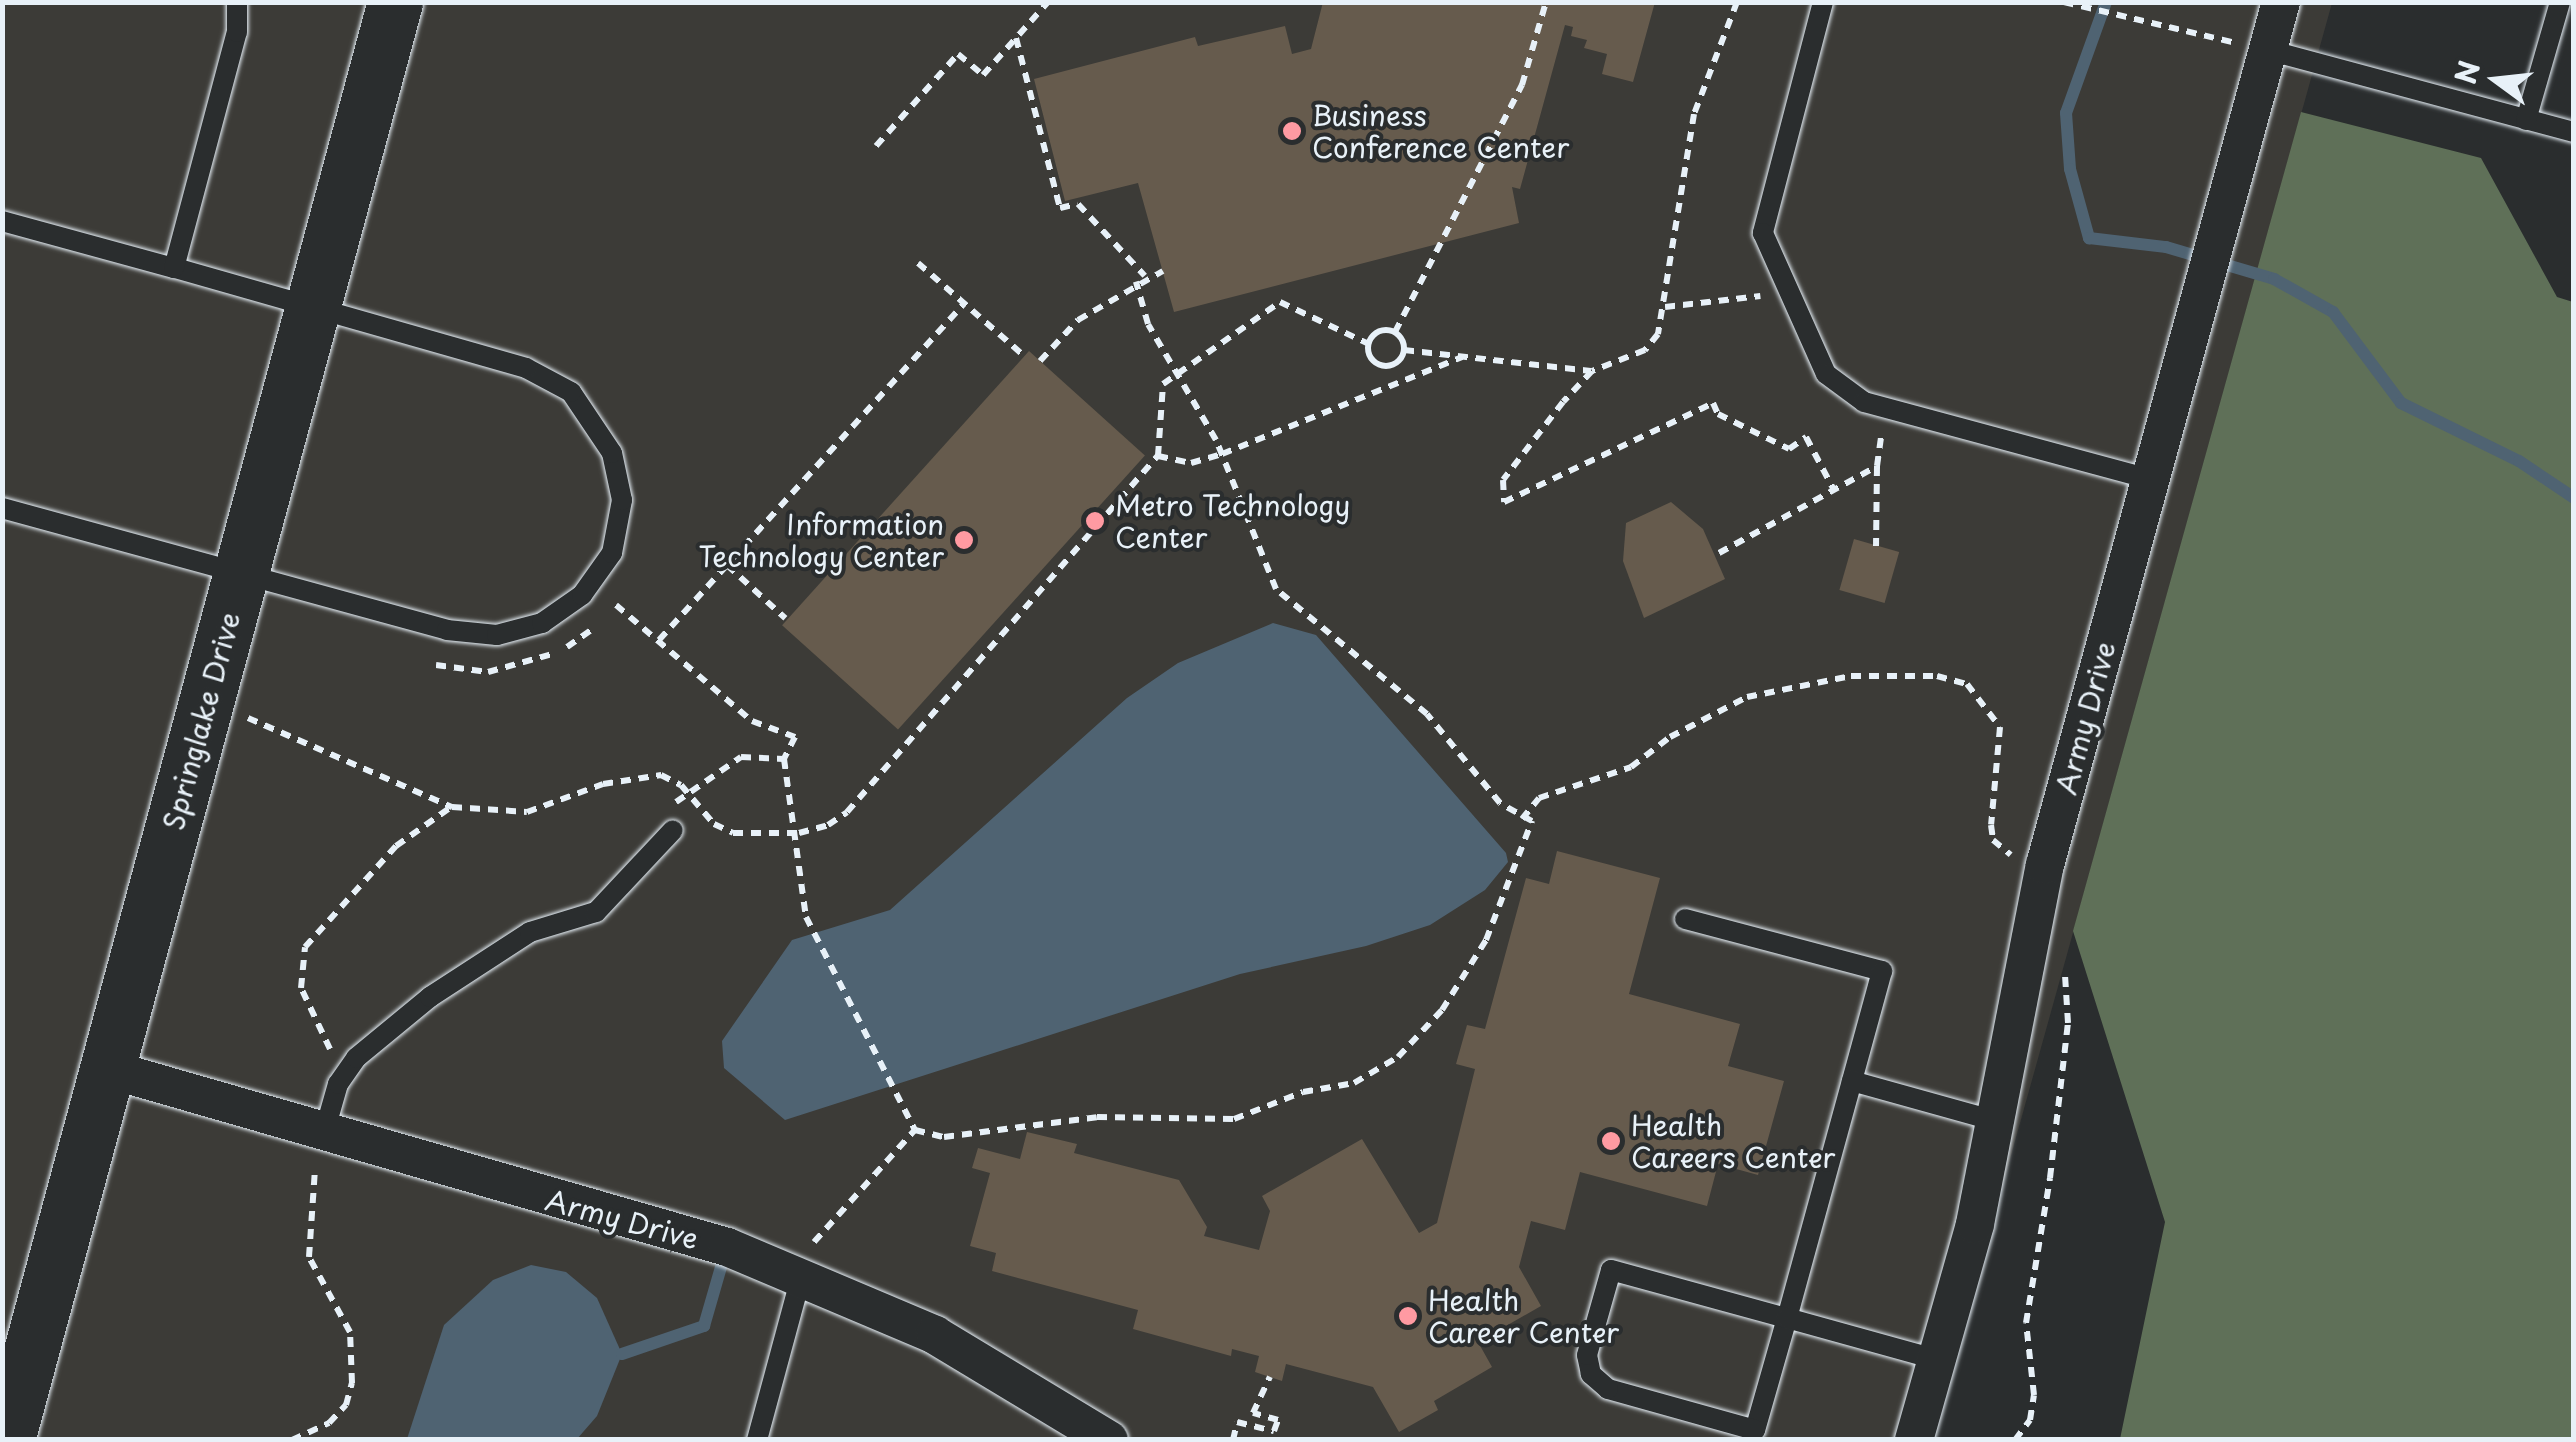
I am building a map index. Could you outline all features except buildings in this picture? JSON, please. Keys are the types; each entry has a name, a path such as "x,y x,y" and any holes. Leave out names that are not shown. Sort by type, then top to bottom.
{"street":[{"name":"Springlake Drive","path":"8,1440 105,1068 395,2"},
{"name":"Army Drive","path":"1914,1440 1938,1360 1996,1121 2044,864 2281,2"},
{"name":"Army Drive","path":"105,1068 727,1247 807,1260 1109,1440"}],"lane":[{"path":"174,268 227,68 237,2"},
{"path":"1823,2 1765,216 1767,252 1826,374 1849,396 2150,479"},
{"path":"2526,120 2560,2"},
{"path":"2268,50 2574,132"},
{"path":"2,221 314,305 526,368 571,392 612,453 622,500 612,553 582,594 542,623 497,636 447,630 2,508"},
{"path":"324,1133 345,1069 430,998 530,932 596,912 673,830"},
{"path":"1686,919 1882,971 1852,1081 1786,1318 1755,1430 1608,1388 1591,1374 1587,1355 1611,1270 1786,1318 1938,1360"},
{"path":"1852,1081 1996,1121"},
{"path":"757,1440 807,1260"}],"path":[{"path":"876,146 958,54 983,74 1048,2"},
{"path":"1172,2 1194,2"},
{"path":"1395,332 1522,85 1546,2"},
{"path":"1737,2 1694,114 1665,307 1645,350 1592,372 1503,480 1504,502 1714,404 1718,414 1789,449 1806,437 1834,490"},
{"path":"2064,2 2268,50"},
{"path":"1016,38 1060,208 1078,204 1144,276"},
{"path":"918,263 1022,354"},
{"path":"1040,361 1078,320 1144,276 1162,271"},
{"path":"436,666 488,672 538,662 584,636 618,602 752,721 796,737 784,758 799,832 806,918 903,1114 915,1130 944,1137 1098,1117 1234,1119 1304,1092 1354,1082 1398,1057 1442,1010 1486,940 1532,821 1500,804 1427,714 1276,589 1222,454 1180,372 1148,324 1136,282"},
{"path":"1665,307 1786,293"},
{"path":"248,718 452,807 527,812 636,775 662,774 688,794 714,824 734,833 799,832 847,812 1158,456 1163,384 1280,302 1369,344"},
{"path":"659,640 964,304"},
{"path":"1395,332 1379,332 1369,344 1369,355 1383,366 1394,364 1404,350"},
{"path":"1395,332 1404,350"},
{"path":"1404,350 1592,372"},
{"path":"1158,456 1190,463 1222,454 1462,356"},
{"path":"1718,554 1877,466 1876,546"},
{"path":"727,565 785,618"},
{"path":"1522,818 1540,798 1631,768 1670,737 1747,697 1851,676 1937,676 1967,684 2000,727 1993,840 2017,857"},
{"path":"672,804 742,757 784,758"},
{"path":"345,1069 308,1012 301,988 305,947 396,846 452,807"},
{"path":"2015,1440 2030,1420 2034,1395 2026,1323 2050,1178 2068,1023 2065,969"},
{"path":"807,1260 915,1130"},
{"path":"292,1440 329,1424 346,1404 352,1384 350,1332 308,1258 314,1171"},
{"path":"1233,1440 1237,1422 1274,1431 1278,1420 1254,1413 1270,1376"}],"shaded area":[{"name":"Metro Technology Center","path":"3,3 2332,3 1932,1439 3,1440"}],"green space":[{"path":"2301,112 2481,158 2557,297 2573,302 2573,1439 2120,1439 2165,1222 2073,931"}],"water":[{"path":"1273,623 1316,635 1506,853 1508,862 1485,890 1430,925 1366,946 1240,974 785,1120 724,1068 722,1041 792,940 890,910 1127,698 1178,663"},
{"path":"531,1265 566,1272 597,1298 622,1354 597,1416 577,1439 407,1439 444,1325 493,1280"}],"waterway":[{"path":"2106,2 2066,113 2070,169 2089,238 2166,247 2274,279 2333,312 2401,403 2519,461 2574,498"},
{"path":"622,1354 704,1326 726,1250"}],"place":[{"name":"Business Conference Center","path":"1292,131"},
{"name":"Metro Technology Center","path":"1095,521"},
{"name":"Information Technology Center","path":"964,540"},
{"name":"Health Careers Center","path":"1611,1141"},
{"name":"Health Career Center","path":"1408,1316"}]}
